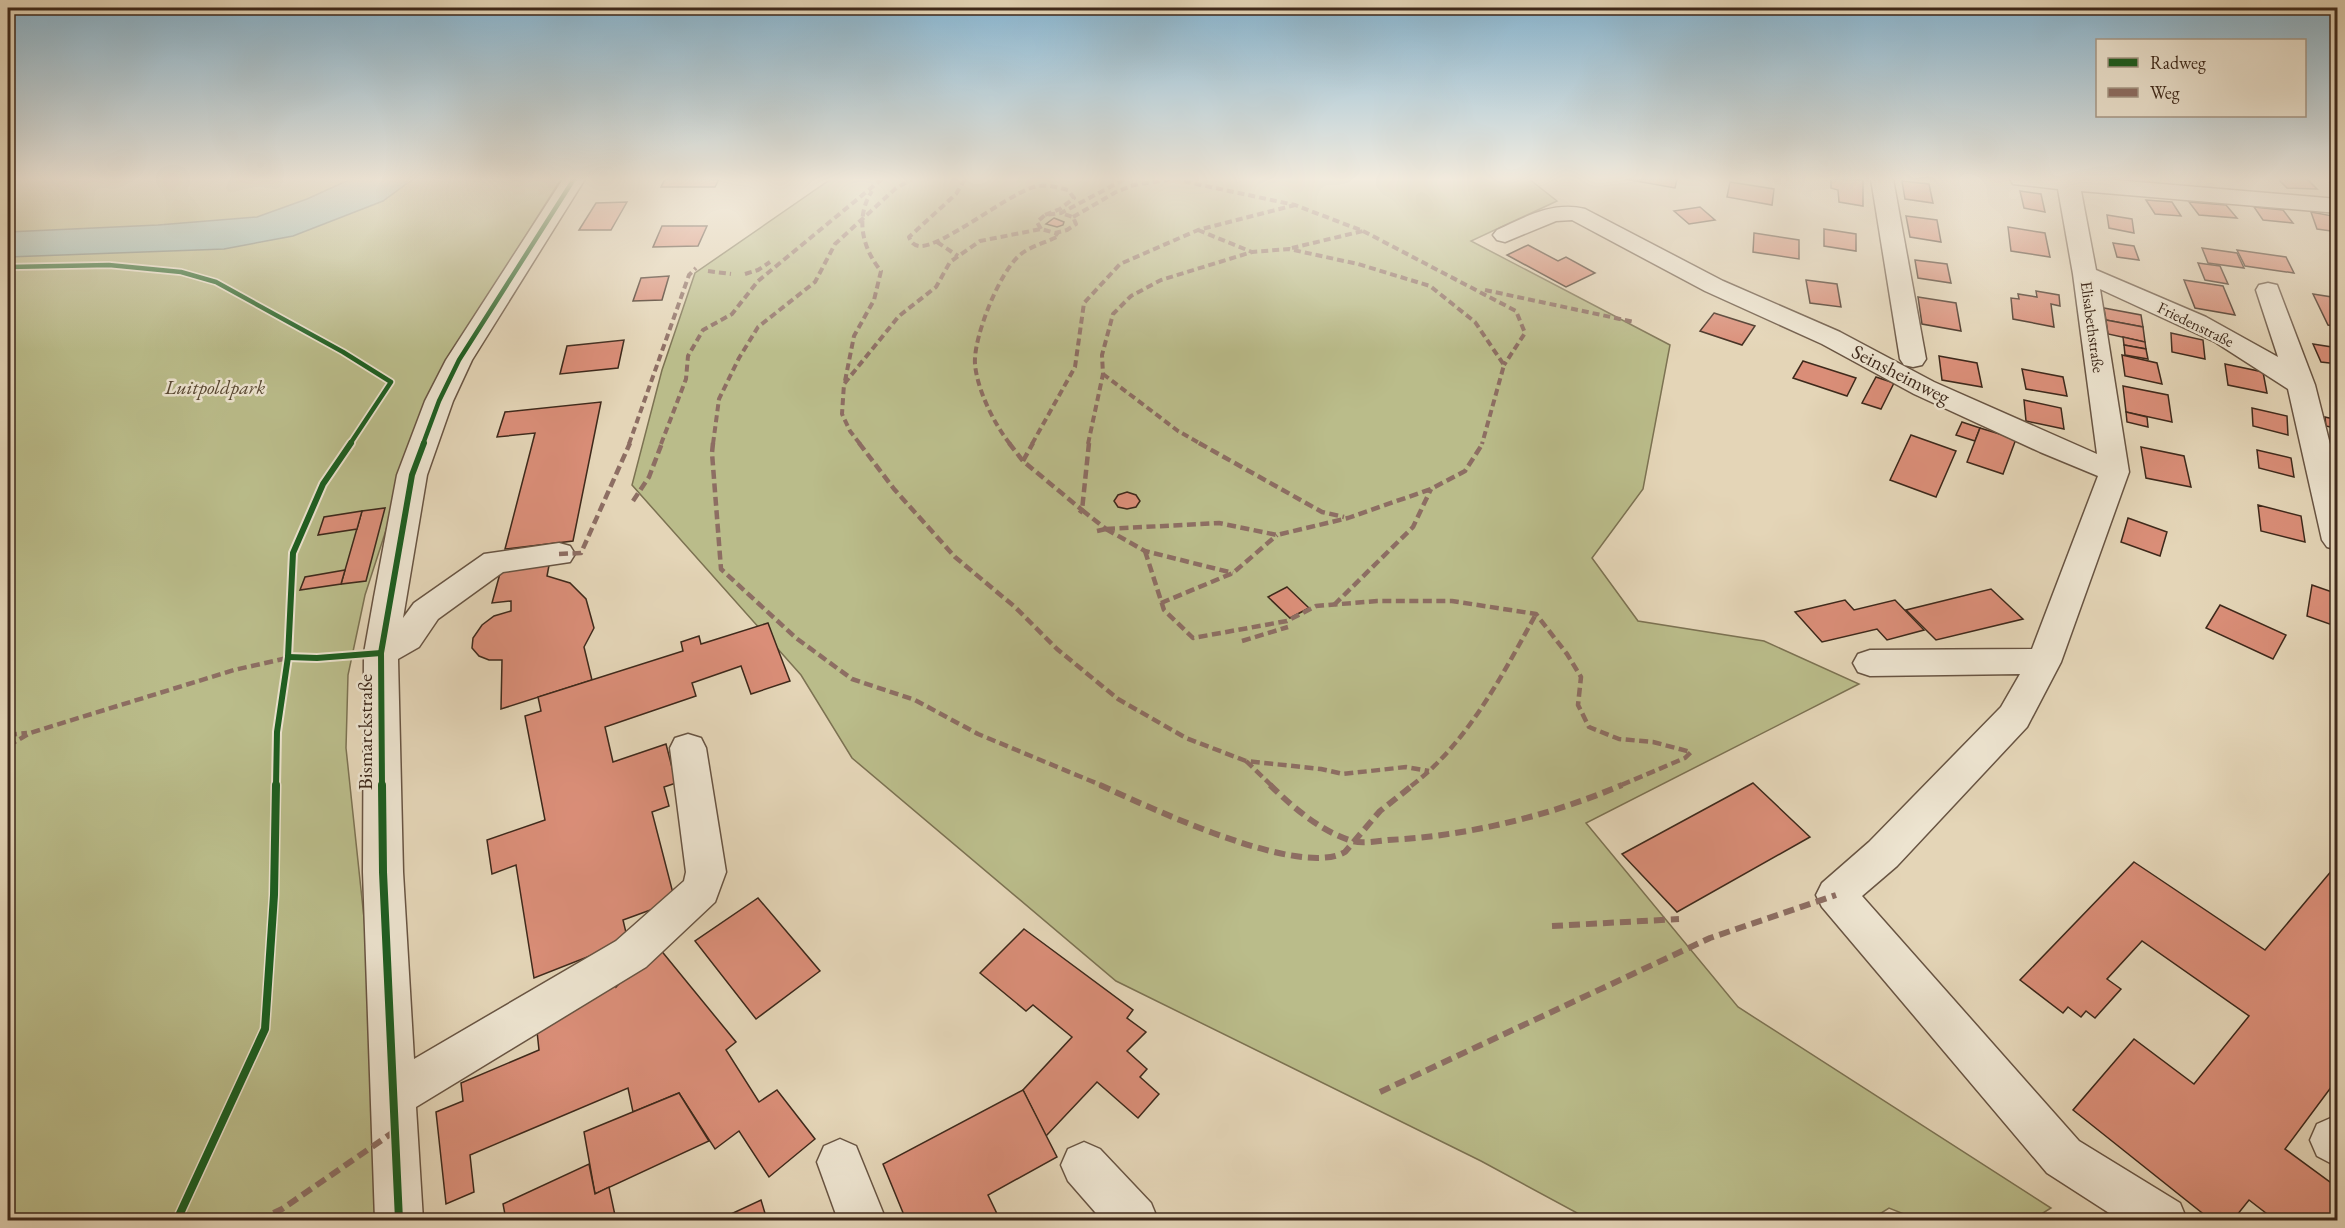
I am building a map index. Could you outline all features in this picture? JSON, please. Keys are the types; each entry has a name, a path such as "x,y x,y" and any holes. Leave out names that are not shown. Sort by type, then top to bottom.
{"street":[{"name":"Bismarckstraße","path":"399,1221 383,872 381,653 412,475 440,401 459,360 538,236"},
{"name":"Seinsheimweg","path":"1619,236 1695,276 1831,338 1924,388 2050,446 2114,472"},
{"path":"1892,236 1913,358"},
{"name":"Elisabethstraße","path":"2078,236 2114,472"},
{"name":"Friedenstraße","path":"2085,274 2210,329 2267,360 2301,385"},
{"path":"2268,290 2301,385 2337,540"},
{"path":"2114,472 2044,662 2014,717 1868,869 1836,895 2063,1157 2163,1221"},
{"path":"381,653 407,638 426,611 495,562 559,554"},
{"path":"1870,663 2044,662"},
{"path":"394,1095 631,954 701,891 706,872 688,748"},
{"path":"840,1162 862,1221"},
{"path":"1084,1164 1134,1221"}],"green space":[{"name":"Luitpoldpark","path":"8,236 525,236 433,385 365,595 348,675 346,748 396,1220 8,1220"},
{"path":"748,236 1481,236 1471,241 1670,345 1643,489 1592,558 1638,621 1764,641 1859,684 1586,823 1738,1007 2051,1208 2032,1220 1919,1220 1889,1208 1870,1220 1590,1220 1481,1161 1116,981 852,758 801,675 632,485 662,370 695,273"}],"water":[{"path":"8,236 291,236 224,249 8,257"}],"building":[{"path":"658,236 702,236 698,246 653,247"},
{"path":"1754,236 1799,240 1799,259 1753,252"},
{"path":"1824,236 1856,236 1856,251 1824,246"},
{"path":"1940,236 1941,242 1910,237"},
{"path":"2009,236 2046,236 2050,257 2011,251"},
{"path":"2113,243 2134,246 2139,260 2117,257"},
{"path":"1528,245 1558,261 1566,257 1595,273 1566,287 1507,255"},
{"path":"2202,248 2237,253 2244,268 2208,263"},
{"path":"2237,250 2286,257 2294,273 2245,266"},
{"path":"1915,260 1947,264 1951,283 1918,278"},
{"path":"2198,263 2220,266 2228,284 2205,280"},
{"path":"669,276 662,300 633,301 641,278"},
{"path":"1806,280 1837,284 1841,307 1810,303"},
{"path":"2184,280 2223,286 2235,315 2195,308"},
{"path":"2036,291 2059,295 2060,306 2051,304 2054,327 2013,319 2011,298 2019,299 2018,294 2037,297"},
{"path":"2313,294 2338,298 2338,327 2328,325"},
{"path":"1918,297 1956,303 1961,331 1922,324"},
{"path":"2104,308 2141,315 2143,327 2106,320"},
{"path":"1714,313 1755,326 1742,345 1700,331"},
{"path":"2106,320 2143,327 2145,342 2108,334"},
{"path":"2171,333 2203,340 2205,359 2172,352"},
{"path":"2123,337 2145,342 2146,349 2124,345"},
{"path":"624,340 618,368 560,374 567,346"},
{"path":"2313,344 2338,348 2338,364 2321,362"},
{"path":"2124,345 2146,349 2148,359 2125,355"},
{"path":"2122,355 2157,363 2162,384 2125,376"},
{"path":"1939,356 1977,363 1982,387 1942,380"},
{"path":"1803,361 1856,378 1847,396 1793,378"},
{"path":"2225,364 2263,372 2267,393 2228,385"},
{"path":"2022,369 2063,377 2067,396 2026,389"},
{"path":"1876,377 1894,383 1881,409 1862,403"},
{"path":"2123,386 2168,395 2172,422 2126,412"},
{"path":"2024,400 2061,408 2064,429 2026,421"},
{"path":"601,402 573,541 505,549 535,433 497,437 505,412"},
{"path":"2252,408 2287,416 2288,435 2253,426"},
{"path":"2126,412 2147,417 2148,427 2127,422"},
{"path":"2325,417 2338,420 2338,429 2326,426"},
{"path":"1962,422 1980,428 1975,441 1956,435"},
{"path":"1980,428 2016,439 2003,474 1967,462"},
{"path":"1911,435 1956,451 1936,497 1890,480"},
{"path":"2141,447 2184,456 2191,487 2146,478"},
{"path":"2257,450 2291,458 2294,477 2259,468"},
{"path":"1127,492 1136,495 1140,501 1136,507 1127,509 1118,507 1114,501 1118,495"},
{"path":"2258,505 2301,516 2305,542 2261,531"},
{"path":"385,508 366,581 341,584 362,511"},
{"path":"362,511 357,529 318,535 324,517"},
{"path":"2128,518 2167,532 2160,556 2121,542"},
{"path":"550,560 547,576 570,583 586,599 594,628 584,647 592,680 501,709 502,660 489,660 479,656 472,648 473,638 482,625 494,616 511,611 511,601 492,603 502,566"},
{"path":"345,570 341,584 300,590 305,577"},
{"path":"2312,585 2338,594 2338,627 2307,616"},
{"path":"1287,587 1309,608 1290,618 1268,597"},
{"path":"1991,589 2023,619 1936,640 1906,610"},
{"path":"1845,600 1854,610 1895,600 1924,630 1887,640 1877,629 1822,642 1795,612"},
{"path":"2220,605 2286,635 2273,659 2206,628"},
{"path":"768,623 790,681 751,694 741,666 692,683 696,696 605,727 613,762 666,744 676,783 664,787 669,806 652,812 675,901 623,920 628,941 534,978 516,865 492,874 487,840 545,820 525,716 541,711 538,697 683,651 681,642 699,636 701,644"},
{"path":"1753,783 1810,837 1677,912 1622,854"},
{"path":"2134,862 2265,950 2338,863 2338,1078 2285,1149 2338,1188 2338,1220 2275,1220 2249,1200 2233,1220 2211,1220 2073,1110 2134,1039 2194,1084 2249,1016 2142,941 2107,979 2121,989 2095,1018 2086,1011 2081,1017 2068,1007 2063,1013 2020,980"},
{"path":"758,898 820,971 756,1019 695,941"},
{"path":"1024,929 1133,1010 1127,1018 1146,1032 1127,1051 1147,1069 1140,1077 1159,1094 1138,1118 1097,1082 1046,1136 1023,1090 1072,1037 1033,1005 1026,1011 980,973"},
{"path":"655,943 736,1042 726,1050 759,1102 777,1090 815,1139 769,1177 739,1131 715,1149 679,1093 633,1112 628,1088 470,1155 474,1192 446,1204 436,1112 463,1101 461,1083 539,1050 536,1022 613,978 616,987"},
{"path":"1023,1090 1057,1157 988,1195 1000,1220 906,1220 883,1164"},
{"path":"679,1093 709,1141 595,1194 584,1132"},
{"path":"589,1164 595,1194 609,1187 616,1220 506,1220 503,1204"},
{"path":"761,1200 767,1220 718,1220"}],"marked path":[{"path":"633,501 649,477 686,379 688,356 703,330 732,314 758,281 811,236"},
{"path":"843,236 835,244 815,282 758,327 739,358 719,399 712,453 721,569 780,625 811,651 852,679 915,700 978,734 1195,825 1280,853 1314,859 1345,852 1386,805 1431,769 1488,695 1536,614"},
{"path":"845,381 854,336 874,300 881,271 869,255 864,236"},
{"path":"910,236 912,243 917,246 929,245 948,236"},
{"path":"1004,236 980,241 950,262 936,287 899,316 844,384 842,414 850,431 894,489 955,557 1015,607 1057,649 1118,699 1186,738 1246,761 1321,769 1343,774 1406,767 1429,771"},
{"path":"1058,236 1021,254 1005,274 993,294 976,349 975,364 987,405 1002,434 1023,461 1082,510 1079,514"},
{"path":"1023,461 1075,367 1084,303 1120,264 1184,236"},
{"path":"1213,236 1252,252"},
{"path":"1292,248 1341,236"},
{"path":"1373,236 1516,311 1525,333 1504,365"},
{"path":"937,242 958,256"},
{"path":"1097,531 1106,529 1219,523 1277,535 1348,518 1431,489 1465,471 1485,439 1504,365 1475,322 1430,286 1358,264 1289,249 1252,252 1161,280 1131,296 1113,314 1102,355 1103,374 1087,451 1082,510 1106,529 1145,551 1233,573"},
{"path":"745,274 758,270 770,262"},
{"path":"559,554 581,553 622,464 689,275 696,268"},
{"path":"708,271 731,274"},
{"path":"1485,290 1634,322"},
{"path":"1103,374 1178,431 1322,512 1344,517"},
{"path":"1334,605 1413,527 1431,489"},
{"path":"1161,603 1233,573 1277,535"},
{"path":"1145,551 1164,610 1193,638 1287,621 1316,606 1377,601 1452,601 1536,614 1567,654 1581,677 1578,705 1589,727 1619,739 1653,742 1691,752 1685,758 1598,795 1531,817 1425,838 1354,842 1319,825 1292,806 1246,761"},
{"path":"1242,641 1288,627"},
{"path":"8,746 30,733 234,670 292,657"},
{"path":"8,735 27,733"},
{"path":"1380,1092 1710,938 1836,895"},
{"path":"1552,926 1679,919"},
{"path":"258,1220 282,1209 395,1131"}],"cycle path":[{"path":"399,1220 383,872 381,653 412,475 439,401 459,360 538,236"},
{"path":"8,267 109,265 181,272 216,282 343,352 391,382 323,484 293,553 288,657 277,732 274,895 265,1029 177,1220"},
{"path":"288,657 317,658 381,653"}]}
